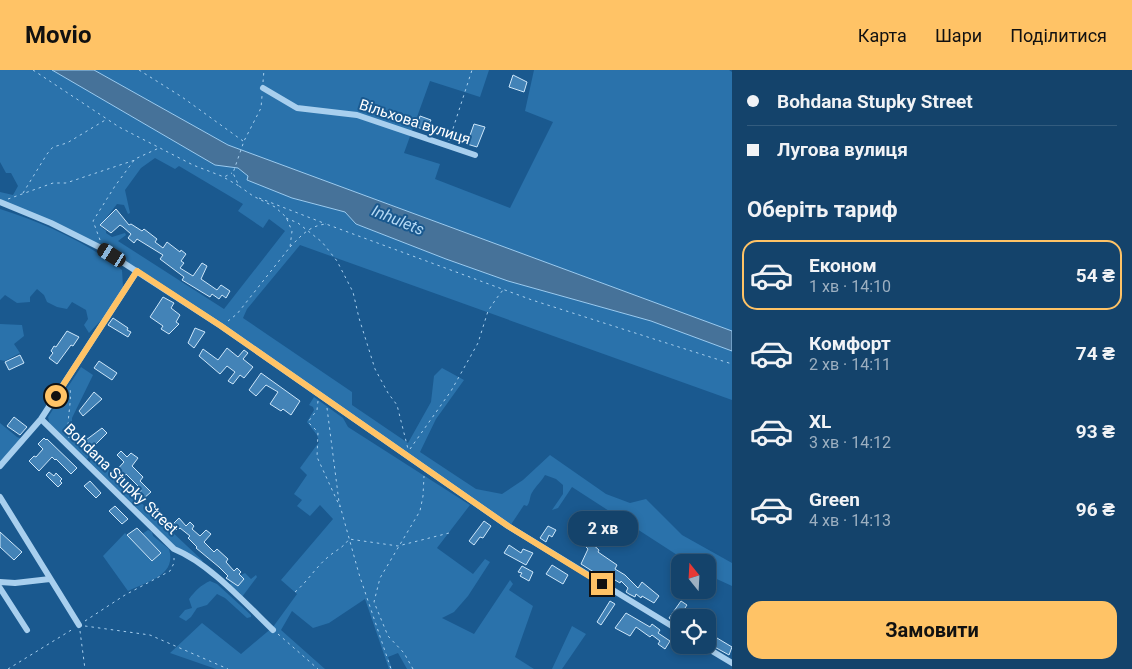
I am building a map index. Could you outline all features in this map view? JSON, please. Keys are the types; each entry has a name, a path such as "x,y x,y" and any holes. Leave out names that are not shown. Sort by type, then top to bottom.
{"street":[{"name":"Вільхова вулиця","path":"263,88 297,108 357,115 475,155"},
{"path":"0,202 99,247 137,271 221,326 508,526 671,626"},
{"path":"0,466 41,419 137,271"},
{"name":"Bohdana Stupky Street","path":"41,419 174,549 194,559 273,630"},
{"path":"0,497 79,625"},
{"path":"0,582 15,583 50,579"},
{"path":"0,588 27,630"},
{"path":"716,653 732,663"}],"path":[{"path":"33,70 107,119 212,174 224,177 253,196 275,207 286,217 298,222 322,242 337,261 353,292 359,318 376,369 388,393 397,404 408,452 451,391 478,343 488,312 496,298 504,290"},
{"path":"139,70 182,97 244,141"},
{"path":"239,186 233,173 244,141 261,108 264,70"},
{"path":"448,145 472,70"},
{"path":"22,193 46,154 53,147 67,143 107,119"},
{"path":"0,202 53,183 89,176 135,160 160,148"},
{"path":"99,247 101,242 94,222 115,186 135,160"},
{"path":"224,177 233,173"},
{"path":"253,196 504,290 732,364"},
{"path":"286,217 292,231 290,247"},
{"path":"221,326 237,314 290,247 308,230 316,225 326,224"},
{"path":"69,377 71,399 67,424 69,445"},
{"path":"316,393 317,410 308,422 318,432 317,457 342,511"},
{"path":"324,398 328,412 336,483 342,511 349,539 391,669"},
{"path":"413,669 404,653 388,636 374,602 380,578 420,510 424,478 422,466"},
{"path":"349,539 398,546 448,533"},
{"path":"295,592 308,581 329,556 342,548 349,539"},
{"path":"8,669 125,595 170,571 174,563 174,549"},
{"path":"79,625 85,669"},
{"path":"79,625 150,635 228,669"},
{"path":"273,630 318,669"}],"shaded area":[{"path":"0,70 52,70 215,165 238,168 248,176 248,180 292,198 345,212 356,224 508,281 651,321 732,351 732,400 300,245 247,309 243,318 352,392 352,405 408,443 431,402 434,376 442,368 464,380 436,419 420,452 476,489 502,494 523,480 550,455 606,494 630,503 646,499 682,535 716,554 676,554 572,487 558,508 552,510 563,494 563,485 556,479 545,475 532,493 527,506 524,505 510,526 136,268 0,200 0,192 13,195 18,186 11,173 6,173 0,162","holes":["155,158 175,169 179,166 243,204 238,211 263,228 269,219 285,231 224,309 118,241 126,235 125,233 112,237 100,226 117,204 124,205 128,214 130,213 125,190 141,168"]},
{"path":"94,70 489,70 480,97 430,81 404,153 440,164 435,179 510,208 553,122 525,111 534,70 729,70 732,72 732,331 228,145"},
{"path":"0,209 33,220 64,234 122,270 123,287 105,316 89,333 84,325 88,319 86,310 72,302 67,309 57,307 47,302 44,295 37,289 30,297 30,302 17,303 5,295 0,300"},
{"path":"0,324 22,325 24,336 14,344 20,353 5,361 0,360"},
{"path":"81,367 93,375 72,418 72,426 89,453 89,457 86,460 50,426 48,417"},
{"path":"314,397 343,418 348,427 470,505 437,548 473,574 485,559 490,562 468,596 454,612 442,618 474,634 510,580 513,584 509,590 533,606 515,657 534,669 407,669 398,653 388,657 392,669 389,669 365,599 329,623 313,628 292,611 281,630 325,669 216,669 170,653 202,623 241,654 273,627 297,594 281,580 333,519 320,505 310,516 297,506 302,500 294,494 307,475 300,468 319,442 317,435 307,422 314,410 309,405"},
{"path":"0,423 22,439 0,463"},
{"path":"94,453 119,482 203,561 201,562 172,546 89,463"},
{"path":"148,530 169,549 169,566 159,576 128,591 103,556 125,533 153,561 161,553 142,534"},
{"path":"716,554 732,563 732,586 716,579"},
{"path":"245,573 251,579 256,575 257,577 242,597 240,593 229,585 231,583 229,581"},
{"path":"210,581 217,584 251,617 247,618 225,598 217,594 207,605 197,608 186,621 179,617 185,610 192,608 189,599 194,593"},
{"path":"572,626 586,634 562,669 552,669"}],"water":[{"name":"Inhulets","path":"52,70 94,70 228,145 732,331 732,351 651,321 508,281 356,224 345,212 292,198 247,180 248,176 238,168 215,165"}],"building":[{"path":"513,75 527,82 524,92 509,87"},
{"path":"420,116 431,120 425,130 417,127"},
{"path":"474,124 485,127 477,147 467,144"},
{"path":"116,209 129,225 131,224 142,231 144,229 157,239 155,242 163,248 167,242 180,252 181,250 186,254 181,261 184,263 180,268 193,276 202,263 207,266 201,279 217,290 221,285 230,291 226,298 222,295 219,299 212,294 210,297 182,280 184,277 160,259 163,255 137,239 134,243 128,238 131,234 120,225 111,233 100,225"},
{"path":"163,297 174,303 171,308 180,315 176,322 179,324 169,334 161,329 163,326 150,317"},
{"path":"113,318 128,328 127,330 131,332 128,337 108,325"},
{"path":"195,328 205,332 194,348 188,343"},
{"path":"67,331 79,337 57,364 49,358 53,353 51,351"},
{"path":"227,348 238,357 244,350 248,353 243,359 253,367 244,378 240,375 233,384 228,381 235,372 227,366 220,374 199,356 203,349 218,360"},
{"path":"20,355 24,363 9,370 5,362"},
{"path":"99,361 117,373 112,380 94,368"},
{"path":"261,373 300,401 291,415 283,409 281,411 270,404 278,392 266,385 256,396 249,390"},
{"path":"94,392 102,399 83,416 79,411"},
{"path":"14,417 27,427 20,435 7,426"},
{"path":"102,428 107,433 93,447 86,440"},
{"path":"44,438 77,468 71,474 52,457 39,471 29,461 34,456 36,457 43,449 38,444"},
{"path":"121,451 127,457 131,453 138,458 132,466 143,477 140,481 151,492 143,499 138,495 141,491 140,488 126,474 121,480 114,473 124,462 117,455"},
{"path":"49,472 54,476 56,473 62,479 60,481 62,483 58,487 46,475"},
{"path":"90,481 101,493 96,498 84,486"},
{"path":"115,506 128,519 122,524 109,511"},
{"path":"179,518 186,526 190,522 194,526 192,529 200,536 206,530 211,534 204,542 214,552 217,549 228,559 226,562 234,571 237,568 241,572 239,574 244,579 238,586 226,578 228,576 219,567 196,548 188,538 190,536 180,528 178,530 173,524"},
{"path":"484,521 491,526 483,538 480,537 474,545 469,541"},
{"path":"548,526 556,530 552,537 549,535 546,542 540,538"},
{"path":"137,528 161,553 152,561 127,535"},
{"path":"0,532 22,552 14,560 0,547"},
{"path":"590,542 599,550 598,552 617,565 615,569 625,575 638,588 642,582 659,596 654,603 642,596 641,598 636,594 635,597 626,592 628,588 621,581 620,583 610,577 608,581 581,564 588,549 586,547"},
{"path":"509,545 521,553 523,549 533,553 526,565 504,553"},
{"path":"552,565 568,575 563,584 546,574"},
{"path":"522,566 533,572 529,581 520,576 522,573 518,572"},
{"path":"610,601 615,604 601,625 597,622"},
{"path":"681,601 687,605 684,609 675,609"},
{"path":"626,613 650,627 652,624 660,630 658,633 670,641 665,649 658,644 660,641 652,635 650,637 636,627 630,636 615,628"},
{"path":"716,639 732,647 729,655 716,648"}],"route":[{"path":"56,396 137,271 221,326 508,526 602,584"}]}
